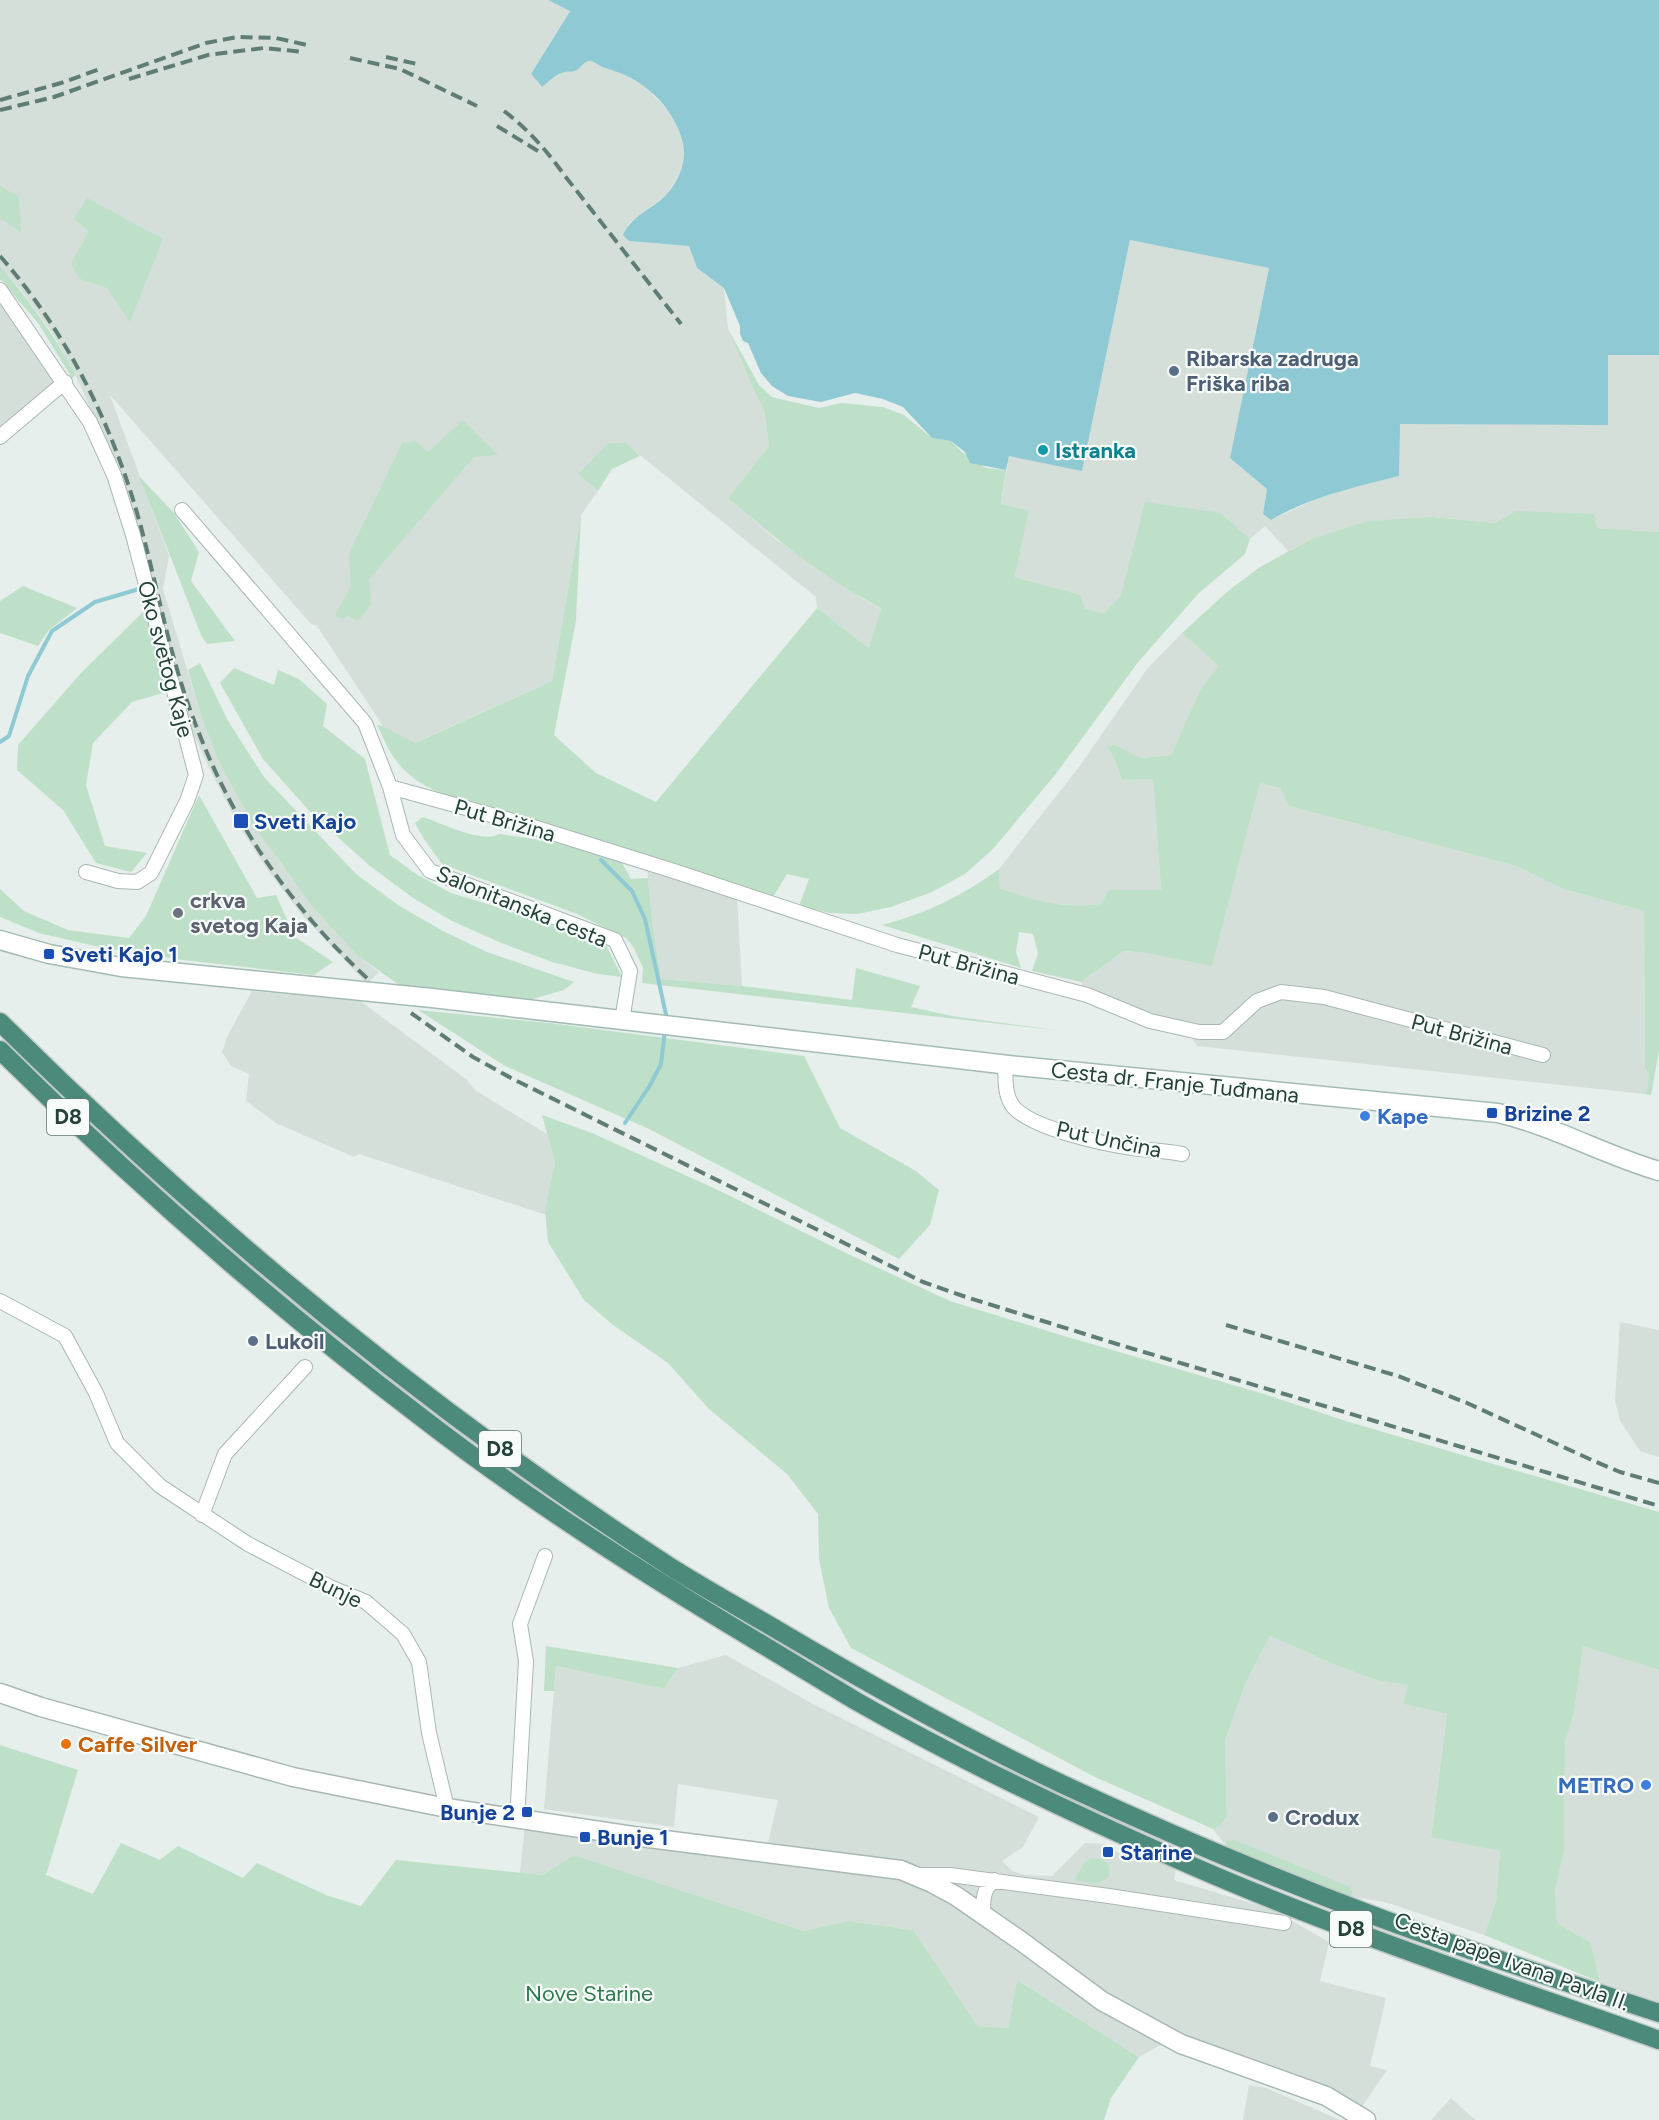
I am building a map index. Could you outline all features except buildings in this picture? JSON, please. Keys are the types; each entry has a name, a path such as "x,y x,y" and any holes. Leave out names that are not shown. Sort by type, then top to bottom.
{"highway":[{"name":"Cesta pape Ivana Pavla II.","path":"0,1022 153,1168 253,1257 342,1330 446,1411 671,1567 867,1684 967,1738 1064,1785 1196,1844 1372,1915 1659,2013"},
{"name":"Cesta pape Ivana Pavla II.","path":"0,1050 139,1183 246,1277 424,1420 532,1498 660,1582 858,1702 1051,1801 1184,1863 1293,1908 1659,2040"}],"main road":[{"path":"0,940 49,954 121,967 432,998 622,1021"},
{"name":"Cesta dr. Franje Tuđmana","path":"622,1021 1005,1065 1498,1113 1528,1120 1618,1157 1658,1167"},
{"path":"0,1693 41,1707 293,1777 447,1808 633,1836 885,1867 914,1875 940,1887 983,1913 1102,2001 1181,2044 1326,2096 1366,2120"}],"street":[{"name":"Oko svetog Kaje","path":"0,290 65,382 90,422 114,475 124,504 196,775 187,801 151,873 137,882 118,881 86,872"},
{"path":"0,437 65,382"},
{"name":"Salonitanska cesta","path":"182,510 365,723 390,787 403,835 430,871 615,940 630,972 622,1021"},
{"name":"Put Brižina","path":"390,787 720,885 897,945 1086,995 1150,1021 1199,1032 1222,1032 1257,1001 1281,992 1324,997 1544,1055"},
{"name":"Put Unčina","path":"1005,1065 1006,1089 1013,1106 1039,1124 1083,1138 1133,1149 1182,1154"},
{"name":"Bunje","path":"0,1301 65,1336 96,1393 117,1443 160,1486 248,1544 322,1583 366,1602 403,1634 419,1662 429,1733 447,1808"},
{"path":"202,1515 225,1454 305,1367"},
{"path":"518,1820 526,1662 520,1624 544,1556"},
{"path":"914,1875 942,1874 993,1880 1284,1923"},
{"path":"983,1913 984,1894 993,1880"}],"shaded area":[{"path":"0,0 548,0 570,10 531,74 541,87 555,76 566,71 574,71 589,61 603,68 613,69 644,86 671,113 684,147 684,162 678,176 667,194 628,224 629,241 689,246 697,268 724,288 728,329 764,409 769,446 728,498 777,540 863,599 881,608 869,648 817,608 816,597 625,443 578,474 598,491 581,515 552,681 414,743 383,726 317,626 311,624 110,395 169,556 163,589 202,719 220,764 255,828 284,868 357,955 379,972 367,984 301,914 269,872 239,826 209,768 188,721 114,463 73,369 52,333 21,290 0,266"},
{"path":"1130,240 1269,268 1230,458 1267,489 1263,514 1271,520 1342,490 1399,476 1399,424 1607,424 1608,355 1659,355 1659,532 1596,528 1515,511 1495,523 1433,517 1311,539 1288,551 1265,526 1250,539 1221,513 1131,563 1121,595 1104,613 1083,608 1081,595 1015,577 1029,510 1001,504 1009,456 1082,470"},
{"path":"0,301 59,381 0,433"},
{"path":"1182,633 1220,666 1200,690 1171,755 1140,758 1113,744 1108,748 1122,780 1153,779 1161,891 1109,890 1100,904 1082,906 1043,903 1000,888 999,869 1079,767 1147,669"},
{"path":"1260,783 1280,788 1289,806 1516,866 1563,889 1644,911 1645,1068 1649,1074 1647,1090 1644,1094 1197,1046 1192,1038 1146,1025 1091,1004 1081,982 1124,951 1212,965"},
{"path":"647,868 737,897 742,986 661,979"},
{"path":"252,991 360,1001 466,1079 475,1090 547,1134 555,1163 546,1215 359,1154 354,1157 276,1123 246,1101 249,1074 231,1066 222,1052 227,1037"},
{"path":"1620,1322 1659,1330 1659,1457 1640,1451 1620,1421 1615,1401"},
{"path":"1270,1636 1376,1680 1409,1685 1403,1704 1447,1714 1431,1836 1500,1851 1496,1902 1484,1935 1385,1902 1352,1897 1226,1846 1213,1829 1220,1826 1227,1817 1225,1741 1244,1687"},
{"path":"1583,1645 1659,1670 1659,2002 1600,1982 1591,1943 1557,1923 1555,1891 1564,1852 1565,1743 1574,1713"},
{"path":"726,1655 813,1704 1039,1817 1023,1847 1002,1861 1012,1871 1026,1875 1052,1876 1085,1843 1104,1844 1122,1855 1137,1850 1176,1867 1174,1880 1271,1909 1329,1942 1320,1981 1386,1998 1370,2066 1387,2070 1359,2111 1179,2035 1139,2057 1017,1980 1008,2028 978,2026 913,1930 848,1921 804,1931 574,1855 542,1875 520,1873 525,1825 764,1860 778,1800 678,1784 674,1827 544,1809 556,1666 664,1689 678,1668"},
{"path":"1249,2085 1266,2088 1340,2120 1243,2120"},
{"path":"1451,2098 1472,2117 1476,2120 1431,2120"}],"green space":[{"path":"0,186 19,197 21,232 0,218"},
{"path":"87,198 163,239 130,322 107,288 80,279 71,264 89,231 74,219"},
{"path":"0,266 30,303 56,342 76,375 72,378 38,323 0,279"},
{"path":"728,329 759,385 772,397 819,408 841,403 883,407 904,415 932,438 951,441 962,452 986,468 1006,470 1001,504 1029,510 1015,577 1081,595 1084,608 1104,613 1121,595 1145,502 1221,513 1250,539 1245,554 1199,593 1139,661 1055,775 993,849 965,874 932,892 891,907 857,914 830,913 799,906 809,879 787,874 773,897 463,802 417,781 409,774 392,755 377,725 415,743 552,681 581,515 576,621 554,735 596,773 656,802 817,608 869,648 881,608 840,585 728,498 769,446 764,409"},
{"path":"463,420 498,455 474,457 369,579 371,604 358,621 348,616 343,619 335,616 351,586 349,556 352,547 402,443 416,441 428,452"},
{"path":"625,442 640,456 612,469 598,491 578,474 607,444"},
{"path":"139,476 174,513 199,552 191,581 235,641 207,644 201,635"},
{"path":"1515,511 1594,514 1597,528 1659,532 1659,1051 1651,1095 1644,1094 1647,1090 1649,1074 1645,1068 1644,911 1563,889 1516,866 1289,806 1280,788 1260,783 1212,966 1124,951 1081,982 1032,971 1038,953 1033,934 1019,932 1016,952 1021,968 882,925 944,903 999,869 1000,888 1061,905 1100,904 1109,890 1161,890 1153,779 1122,780 1108,748 1113,744 1141,758 1171,755 1200,690 1219,666 1182,633 1228,591 1260,567 1311,539 1368,521 1433,517 1495,523"},
{"path":"23,586 77,608 49,630 38,646 0,633 0,601"},
{"path":"146,609 170,691 132,702 93,743 86,785 105,846 147,853 131,872 96,863 63,810 17,770 18,745 81,673"},
{"path":"200,663 228,721 264,777 356,874 398,905 443,931 487,952 574,982 564,990 519,1003 402,987 357,955 313,907 255,828 220,764 202,719 188,670"},
{"path":"234,668 274,685 278,670 299,679 327,704 323,726 365,759 390,855 416,874 451,893 514,912 606,945 622,977 598,974 552,962 499,942 452,921 413,898 370,866 312,814 263,759 220,683"},
{"path":"199,795 257,898 276,895 295,937 333,962 314,975 183,960 99,947 39,933 0,917 0,889 24,911 68,930 129,938 146,916"},
{"path":"423,817 473,835 499,834 554,842 621,861 631,879 648,878 661,979 742,986 852,1000 856,968 920,986 911,1007 952,1016 1062,1031 642,983 643,968 634,948 626,938 577,914 442,864 415,823"},
{"path":"418,1010 549,1023 804,1056 840,1128 916,1171 939,1190 930,1225 899,1259 649,1129 505,1066"},
{"path":"542,1115 592,1133 718,1190 950,1301 1264,1394 1349,1422 1659,1512 1659,1670 1583,1646 1574,1713 1565,1743 1564,1852 1555,1891 1557,1923 1591,1943 1600,1982 1484,1935 1496,1902 1500,1851 1431,1837 1447,1714 1403,1704 1408,1685 1376,1680 1270,1636 1244,1687 1225,1741 1227,1817 1220,1826 1213,1829 1095,1777 851,1648 829,1608 819,1559 818,1514 787,1474 709,1409 668,1363 613,1325 584,1300 548,1242 545,1210 555,1163"},
{"path":"546,1646 678,1668 664,1689 556,1666 554,1691 544,1691"},
{"name":"Nove Starine","path":"0,1745 78,1770 46,1875 93,1894 121,1843 160,1860 178,1846 243,1878 257,1863 326,1895 361,1906 396,1860 542,1875 574,1855 804,1931 848,1921 913,1930 978,2026 1008,2028 1017,1980 1139,2057 1111,2098 1104,2120 0,2120"},
{"path":"1235,1840 1348,1886 1352,1890 1352,1895 1226,1846 1226,1841"},
{"path":"1091,1858 1100,1859 1108,1864 1109,1877 1097,1884 1074,1880 1085,1862"}],"water":[{"path":"548,0 1659,0 1659,355 1608,355 1608,425 1400,424 1399,476 1317,499 1271,520 1263,514 1267,489 1230,458 1269,268 1130,240 1082,471 1009,456 1006,470 970,463 965,452 951,441 932,438 903,407 883,399 855,393 821,402 788,396 772,386 761,373 748,343 743,341 740,326 724,288 697,268 689,246 629,241 623,235 631,222 660,200 674,184 684,160 682,140 671,115 643,85 593,62 589,61 576,70 559,74 542,87 531,74 570,11"}],"waterway":[{"path":"0,742 9,736 28,676 52,631 95,602 139,589"},
{"path":"601,860 632,891 645,919 667,1019"},
{"path":"625,1123 661,1064 665,1030"}],"railway":[{"path":"0,110 54,97 206,43 237,37 276,38 307,45"},
{"path":"129,79 208,55 264,48 303,52"},
{"path":"386,57 417,64"},
{"path":"350,58 400,69 477,106"},
{"path":"0,100 61,83 100,69"},
{"path":"504,111 530,133 544,149 681,324"},
{"path":"497,126 538,151"},
{"path":"0,256 47,317 67,350 86,383 117,453 141,527 173,654 188,703 212,764 229,798 247,832 290,895 341,953 369,980"},
{"path":"411,1013 473,1057 513,1079 923,1282 1117,1344 1659,1506"},
{"path":"1226,1325 1398,1376 1467,1403 1620,1472 1659,1483"}],"place":[{"name":"Ribarska zadruga Friška riba","path":"1174,371"},
{"name":"Istranka","path":"1043,450"},
{"name":"Sveti Kajo","path":"241,821"},
{"name":"crkva svetog Kaja","path":"178,913"},
{"name":"Sveti Kajo 1","path":"49,954"},
{"name":"Brizine 2","path":"1492,1113"},
{"name":"Kape","path":"1365,1116"},
{"name":"Lukoil","path":"253,1341"},
{"name":"Caffe Silver","path":"66,1744"},
{"name":"METRO","path":"1646,1785"},
{"name":"Bunje 2","path":"527,1812"},
{"name":"Crodux","path":"1273,1817"},
{"name":"Bunje 1","path":"585,1837"},
{"name":"Starine","path":"1108,1852"}]}
